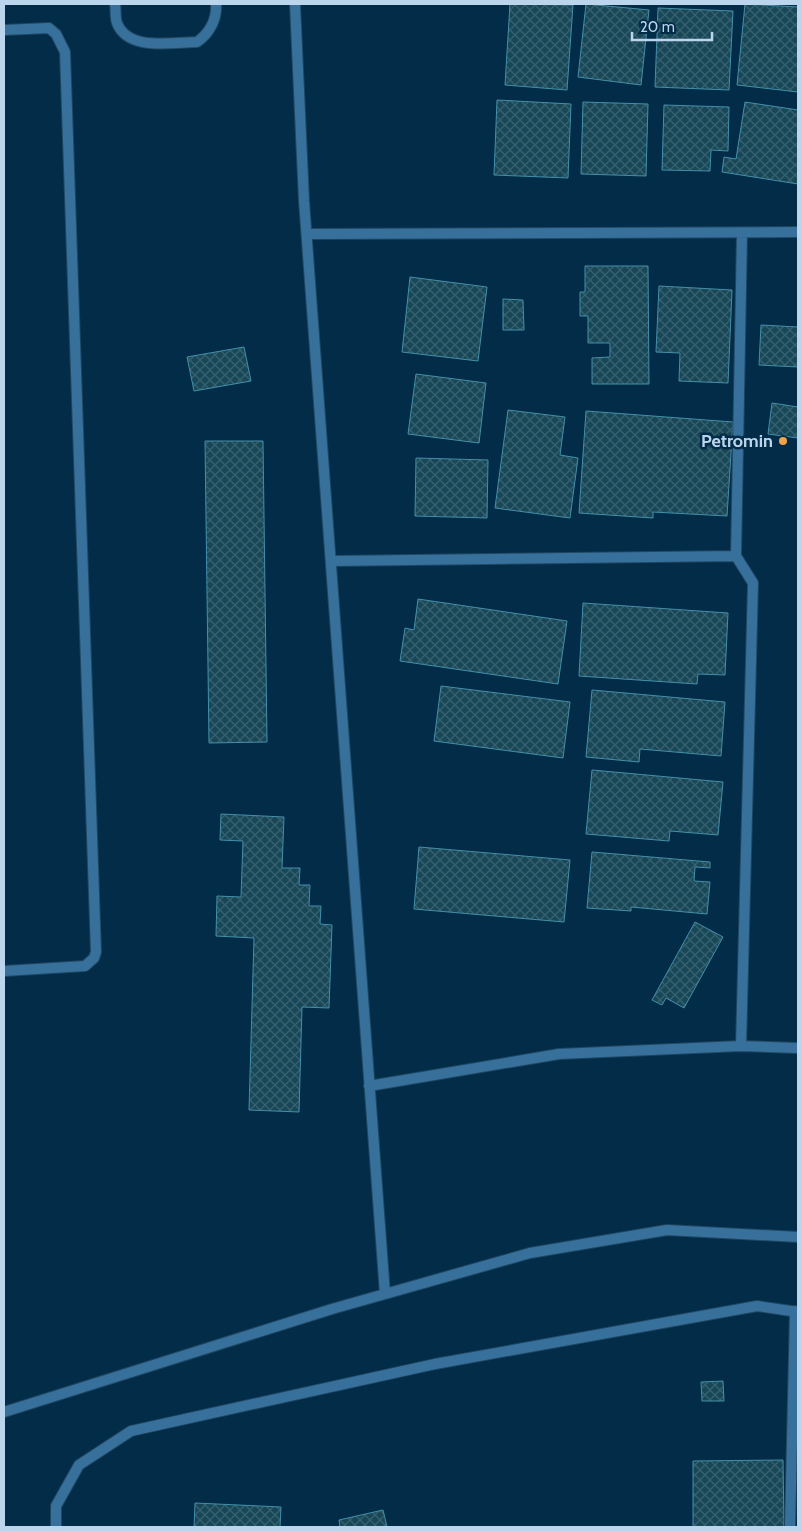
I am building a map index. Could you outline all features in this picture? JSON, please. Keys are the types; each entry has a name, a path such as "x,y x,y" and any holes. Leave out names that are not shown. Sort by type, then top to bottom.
{"street":[{"path":"115,4 116,22 119,28 140,42 197,42 204,37 214,22 217,12 216,4"},
{"path":"295,4 306,234 385,1294"},
{"path":"4,30 49,28 56,34 65,52 96,952 94,958 85,966 4,971"},
{"path":"306,234 798,232"},
{"path":"741,1046 753,583 736,556 742,233"},
{"path":"331,561 736,556"},
{"path":"369,1086 559,1054 741,1046 798,1048"},
{"path":"4,1412 385,1294 530,1253 667,1230 798,1237"},
{"path":"56,1527 56,1506 79,1465 131,1431 435,1364 757,1306 796,1312 790,1527"}],"building":[{"path":"510,4 573,5 567,90 505,85"},
{"path":"586,4 649,10 641,85 578,77"},
{"path":"745,4 798,7 798,92 737,85"},
{"path":"658,8 733,11 729,90 655,87"},
{"path":"497,100 571,104 568,178 494,175"},
{"path":"583,102 648,104 646,176 581,174"},
{"path":"745,102 798,110 798,184 722,172 724,157 736,159"},
{"path":"664,105 729,107 728,151 711,150 710,171 662,170"},
{"path":"585,266 648,266 649,384 592,384 592,358 610,357 610,343 588,343 588,316 580,316 580,292 585,292"},
{"path":"410,277 487,287 478,361 402,352"},
{"path":"659,286 732,290 728,383 679,381 680,353 656,352"},
{"path":"503,299 523,300 524,330 503,330"},
{"path":"761,325 798,327 798,367 759,365"},
{"path":"244,347 251,381 194,391 187,357"},
{"path":"416,374 486,383 479,443 408,434"},
{"path":"772,403 798,407 798,438 768,434"},
{"path":"508,410 565,417 560,455 578,458 570,518 495,508"},
{"path":"586,411 733,422 727,516 653,512 653,518 579,513"},
{"path":"205,441 263,441 267,742 209,743"},
{"path":"416,458 488,460 487,518 415,516"},
{"path":"418,599 567,621 558,684 400,661 405,628 414,630"},
{"path":"583,603 728,613 725,675 698,674 697,684 579,676"},
{"path":"441,686 570,702 563,758 434,741"},
{"path":"592,690 725,702 721,756 640,749 639,762 586,757"},
{"path":"592,770 723,782 718,835 670,831 669,841 586,834"},
{"path":"221,814 284,817 282,868 300,868 299,885 310,885 309,906 321,906 320,924 332,925 329,1008 302,1007 299,1112 249,1110 254,938 216,936 217,896 241,897 243,841 220,840"},
{"path":"419,847 570,860 564,922 414,909"},
{"path":"592,852 710,862 710,868 695,867 694,881 710,882 707,914 631,907 631,911 587,908"},
{"path":"695,922 723,937 684,1008 666,998 662,1005 652,1000"},
{"path":"723,1381 724,1401 702,1401 701,1382"},
{"path":"783,1460 784,1527 693,1527 693,1461"},
{"path":"195,1503 281,1507 280,1527 194,1527"},
{"path":"383,1510 387,1527 340,1527 339,1520"}],"place":[{"name":"Petromin","path":"783,441"}]}
